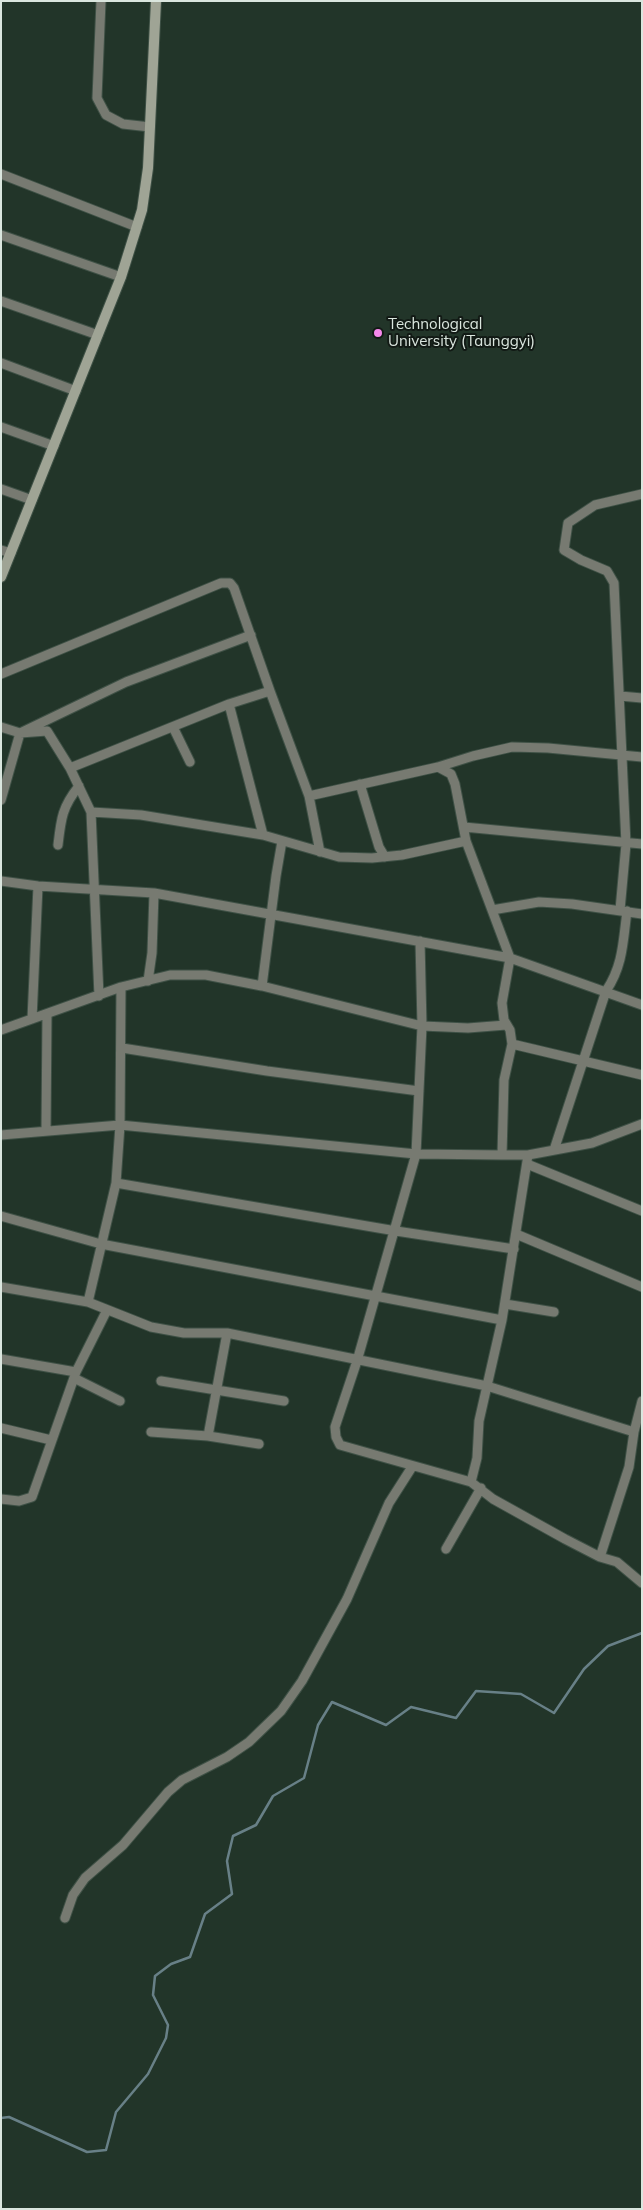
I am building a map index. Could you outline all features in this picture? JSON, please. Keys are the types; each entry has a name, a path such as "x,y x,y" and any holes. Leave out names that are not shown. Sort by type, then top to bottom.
{"main road":[{"path":"1,577 6,551 32,500 76,391 121,277 142,210 148,168 156,1"}],"street":[{"path":"101,1 97,98 106,115 123,124 150,127"},
{"path":"1,174 137,227"},
{"path":"1,236 121,277"},
{"path":"1,301 98,335"},
{"path":"1,363 76,391"},
{"path":"1,427 54,446"},
{"path":"1,489 32,500"},
{"path":"554,1150 606,991 616,976 621,960 626,844 614,583 607,571 581,560 564,550 568,522 595,505 642,494"},
{"path":"1,674 221,583 230,584 234,588 309,796 320,852"},
{"path":"1,800 20,733 126,682 251,636"},
{"path":"70,768 229,704 270,691"},
{"path":"620,696 642,698"},
{"path":"229,704 248,784 263,835"},
{"path":"1,727 20,733 47,731 70,768 91,812 99,996"},
{"path":"173,727 190,762"},
{"path":"309,796 438,767 512,747 548,748 642,757"},
{"path":"438,767 451,774 455,784 466,841 510,958 502,1003 512,1044 504,1080 502,1155"},
{"path":"360,784 379,847 385,857"},
{"path":"58,846 61,819 67,801 79,786"},
{"path":"91,812 142,815 263,835 339,857 385,857 466,841"},
{"path":"464,826 626,844 642,844"},
{"path":"262,986 282,840"},
{"path":"1,881 38,886 154,893 510,958 642,1005"},
{"path":"32,1019 38,886"},
{"path":"148,981 152,953 154,893"},
{"path":"492,910 539,902 642,914"},
{"path":"420,941 422,1026 416,1154 396,1231 335,1427 336,1438 340,1444 412,1467 472,1482 493,1499 600,1557 618,1562 642,1583"},
{"path":"1,1030 121,987 170,975 206,975 262,986 422,1026 468,1028 506,1025"},
{"path":"88,1302 116,1183 122,1048 121,987"},
{"path":"46,1131 47,1014"},
{"path":"512,1044 642,1075"},
{"path":"122,1048 266,1071 419,1091"},
{"path":"527,1159 554,1150 592,1143 642,1124"},
{"path":"1,1135 120,1125 416,1154 502,1155 527,1159 642,1211"},
{"path":"472,1482 477,1458 479,1421 505,1304 527,1159"},
{"path":"116,1183 396,1231 514,1249"},
{"path":"1,1216 101,1244 502,1320"},
{"path":"516,1234 642,1287"},
{"path":"1,1287 88,1302 151,1327 184,1333 227,1333 487,1386 634,1432"},
{"path":"505,1304 554,1312"},
{"path":"1,1499 20,1501 32,1497 75,1375 106,1310"},
{"path":"208,1436 227,1333"},
{"path":"1,1359 75,1375 120,1401"},
{"path":"161,1381 284,1401"},
{"path":"600,1557 629,1467 634,1432 642,1401"},
{"path":"1,1428 51,1440"},
{"path":"151,1432 208,1436 258,1444"},
{"path":"65,1918 73,1895 85,1878 123,1845 168,1792 182,1780 227,1757 249,1742 281,1711 302,1681 347,1599 389,1503 412,1467"},
{"path":"446,1549 481,1488"}],"waterway":[{"path":"1,2118 9,2117 87,2152 106,2150 116,2112 148,2074 166,2038 168,2025 153,1995 155,1976 171,1964 190,1957 205,1914 232,1894 227,1861 233,1836 256,1825 273,1796 304,1778 318,1725 332,1702 386,1725 411,1707 456,1718 476,1691 521,1694 554,1713 584,1669 608,1646 642,1633"}],"place":[{"name":"Technological University (Taunggyi)","path":"378,333"}]}
